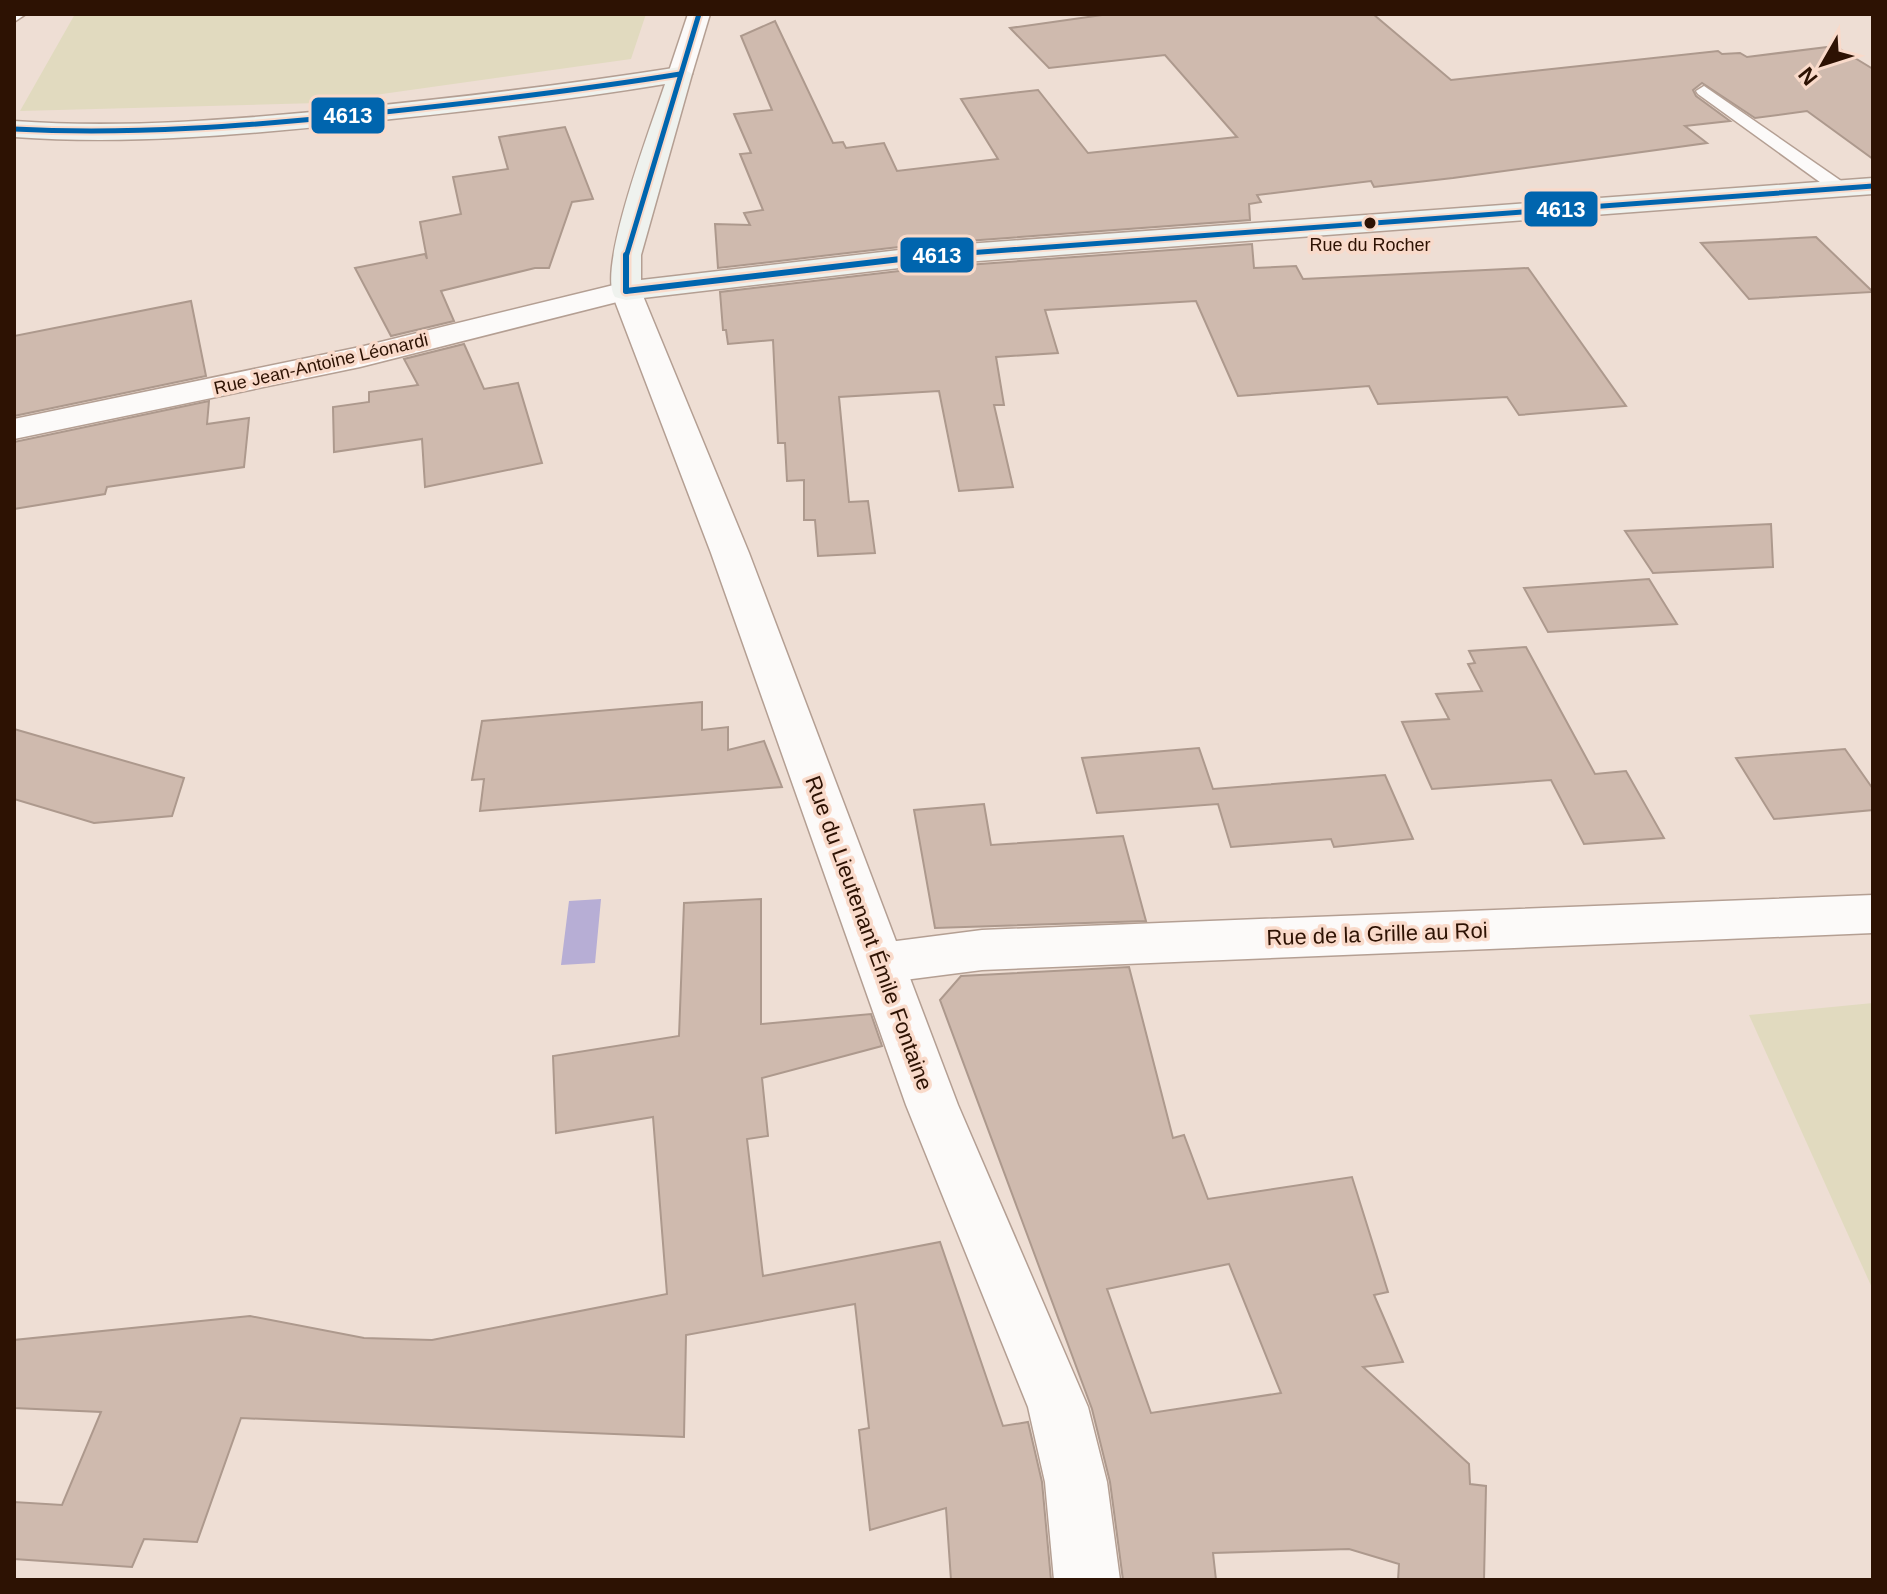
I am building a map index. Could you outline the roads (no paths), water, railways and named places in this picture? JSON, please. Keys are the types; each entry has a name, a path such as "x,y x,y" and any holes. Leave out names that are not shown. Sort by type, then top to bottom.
{"main road":[{"path":"14,129 172,131 435,107 680,74 626,255 626,291 925,256 1873,186"}],"street":[{"path":"680,74 699,14"},
{"name":"Rue Jean-Antoine Léonardi","path":"14,429 360,357 626,291"},
{"name":"Rue du Lieutenant Émile Fontaine","path":"626,291 730,553 932,1105 1058,1407 1076,1482 1087,1580"},
{"name":"Rue de la Grille au Roi","path":"881,963 982,950 1873,914"}],"lane":[{"path":"1704,91 1841,189"}],"place":[{"name":"Rue du Rocher","path":"1370,223"}]}
